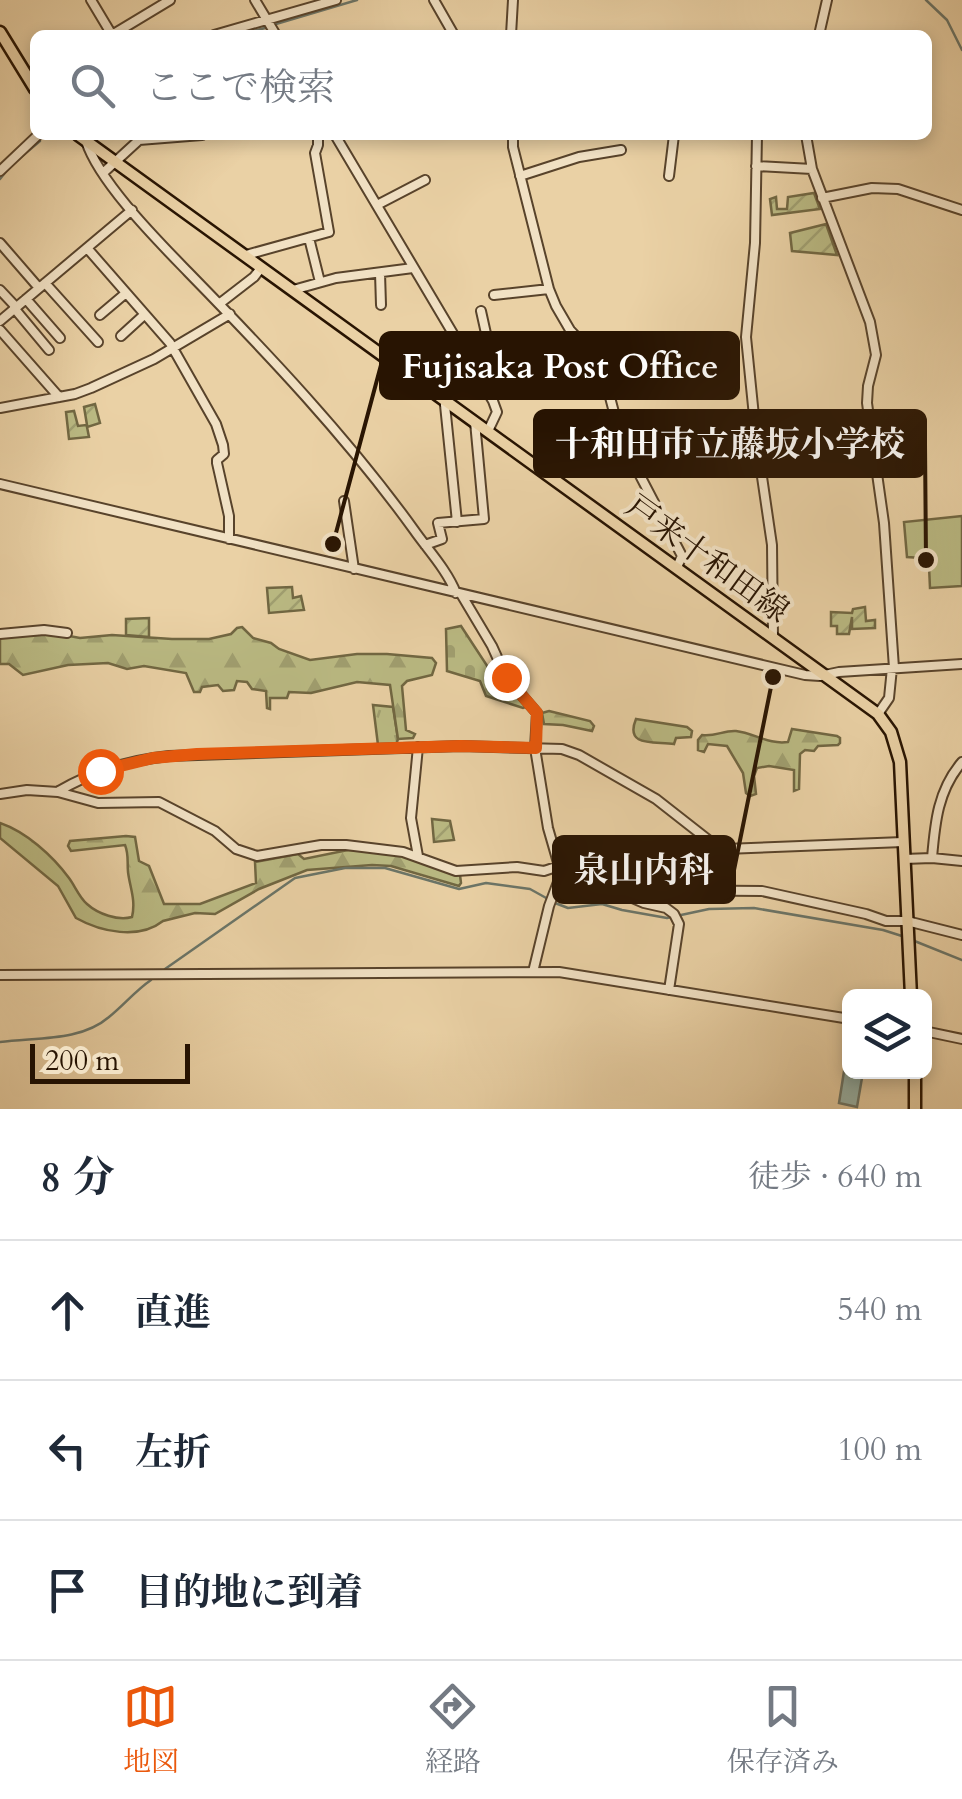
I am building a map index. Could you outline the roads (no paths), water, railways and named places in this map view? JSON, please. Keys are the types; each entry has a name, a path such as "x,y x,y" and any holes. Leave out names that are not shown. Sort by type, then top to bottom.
{"main road":[{"path":"0,32 30,80"},
{"name":"戸来十和田線","path":"85,140 878,714 898,750 911,989"},
{"path":"914,1079 915,1109"}],"street":[{"path":"92,0 109,30"},
{"path":"120,30 170,0"},
{"path":"254,0 273,30"},
{"path":"231,30 336,0"},
{"path":"434,0 451,30"},
{"path":"512,30 513,0"},
{"path":"820,30 827,0"},
{"path":"0,171 33,140"},
{"path":"83,140 103,173 152,235 290,378 398,508 452,583 510,683 537,713 536,748 558,866"},
{"path":"103,173 140,140"},
{"path":"246,255 329,232 315,153 318,140"},
{"path":"338,140 485,388 497,412 488,431"},
{"path":"513,140 549,289 570,330 601,363 621,439 682,556 676,568"},
{"path":"669,176 673,140"},
{"path":"757,140 755,243 746,337 772,545 773,637"},
{"path":"807,140 812,169 866,309 876,348 867,403 884,523 893,668 889,698 878,714"},
{"path":"520,176 580,157 621,150"},
{"path":"756,166 812,169"},
{"path":"377,205 426,180"},
{"path":"822,198 872,188 898,190 962,210"},
{"path":"0,321 132,210"},
{"path":"308,238 320,282"},
{"path":"0,243 98,342"},
{"path":"87,248 173,348 216,424 224,445 224,454 216,460 230,516 229,539"},
{"path":"219,304 262,268"},
{"path":"292,290 336,278 413,268"},
{"path":"380,274 381,305"},
{"path":"494,295 549,289"},
{"path":"0,290 50,350"},
{"path":"100,315 126,293"},
{"path":"26,299 60,338"},
{"path":"481,311 487,338 494,343 500,378 485,388"},
{"path":"0,408 91,388 173,348 230,314"},
{"path":"120,336 144,315"},
{"path":"0,330 59,397"},
{"path":"448,402 445,405 458,522"},
{"path":"425,546 442,539 438,523 484,520 475,422"},
{"path":"0,484 804,675 962,664"},
{"path":"344,501 354,569"},
{"path":"0,634 44,630 67,633"},
{"path":"418,748 411,818 418,856"},
{"path":"58,792 100,771 153,758 197,754 562,749 656,799 725,849 903,842"},
{"path":"932,858 940,801 949,778 962,762"},
{"path":"0,794 27,790 58,792 98,802 158,802 215,830 236,849 257,856 330,845 385,848 456,871 517,867 544,871 558,866 644,903 666,908 676,916 678,932 669,990"},
{"path":"904,859 962,861"},
{"path":"533,972 561,874 579,874"},
{"path":"595,880 639,890 762,891 866,914 907,932 962,935"},
{"path":"0,975 560,972 842,1018"},
{"path":"932,1032 962,1038"}],"water":[{"path":"843,1079 862,1079 857,1107 839,1103"}],"waterway":[{"path":"276,24 357,0"},
{"path":"926,0 947,20 962,50"},
{"path":"257,30 265,28"},
{"path":"14,163 40,141"},
{"path":"0,179 8,169"},
{"path":"165,969 295,878 345,868 385,868 459,889 486,883 530,889 548,899"},
{"path":"555,903 568,908 602,904 667,918 709,909 754,908 905,937"},
{"path":"912,940 962,960"},
{"path":"0,1042 85,1031 109,1017 151,980"}],"place":[{"name":"Fujisaka Post Office","path":"333,544"},
{"name":"十和田市立藤坂小学校","path":"926,560"},
{"name":"泉山内科","path":"773,677"}]}
